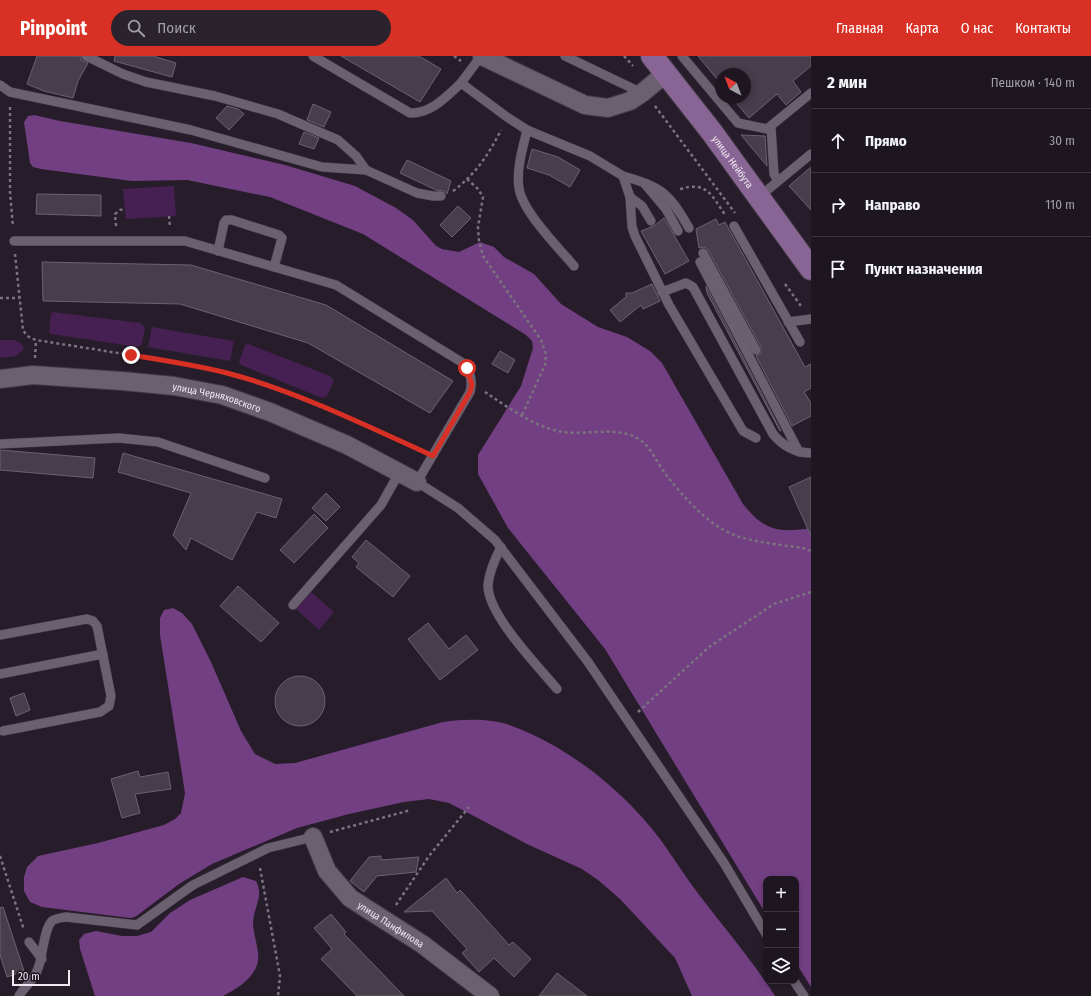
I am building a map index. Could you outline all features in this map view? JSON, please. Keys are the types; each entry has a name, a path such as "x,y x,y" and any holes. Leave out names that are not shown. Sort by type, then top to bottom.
{"main road":[{"name":"улица Нейбута","path":"652,56 759,197 811,269"}],"street":[{"path":"481,56 585,105 608,108 625,103 642,93 666,73"},
{"name":"улица Черняховского","path":"0,379 33,375 122,381 174,386 222,395 270,412 340,442 417,482"},
{"name":"улица Панфилова","path":"313,837 327,871 350,898 422,944 490,996"}],"lane":[{"path":"86,56 122,74 146,82 215,96 278,114 338,140 356,156 366,170"},
{"path":"313,56 410,113 419,114 428,110 461,83 473,69 481,56"},
{"path":"565,56 642,93"},
{"path":"682,56 738,123 761,128 771,128 811,93"},
{"path":"461,83 527,130 590,156 622,176 644,183 665,193 675,204 689,228"},
{"path":"0,85 10,92 191,130 322,167 366,170 417,193 441,196"},
{"path":"771,128 774,174 778,181"},
{"path":"527,130 518,177 522,199 528,210 574,266"},
{"path":"759,197 811,154"},
{"path":"622,176 630,197 632,227 635,236 662,292 743,431 756,438"},
{"path":"644,183 666,209 678,231"},
{"path":"630,197 642,206 651,222"},
{"path":"218,251 224,223 226,220 232,220 279,235 282,238 283,241 274,267"},
{"path":"737,222 788,322 800,342"},
{"path":"14,241 185,241 336,284 463,363 470,372 472,385 470,392 417,482 458,508 501,547 588,662 627,722 724,863 763,929"},
{"path":"703,253 756,350"},
{"path":"700,262 799,452"},
{"path":"662,292 686,283 694,287 773,434 780,443 799,452 811,452"},
{"path":"788,322 811,319"},
{"path":"0,444 119,438 158,442 266,478"},
{"path":"293,605 381,505 399,473"},
{"path":"501,547 492,568 488,586 491,600 501,620 557,689"},
{"path":"0,635 87,619 93,622 97,626 111,696 108,706 100,712 3,731"},
{"path":"0,674 103,654"},
{"path":"18,996 36,973 42,959 47,929 51,922 56,918 66,917 137,925 187,889 268,848 313,837"},
{"path":"29,942 42,959"},
{"path":"796,984 804,996"}],"path":[{"path":"10,92 10,192 22,330 27,336 36,340 181,363 228,373 320,407 433,456"},
{"path":"642,93 654,104 708,178 737,222"},
{"path":"441,196 449,194 467,179 484,160 507,117"},
{"path":"467,179 478,189 483,197 478,227 479,242 484,256 541,340 546,354 545,365 522,415"},
{"path":"665,193 693,185 701,186 737,222"},
{"path":"116,241 115,214 120,210 125,210"},
{"path":"15,254 23,254"},
{"path":"784,282 811,319"},
{"path":"0,298 19,298"},
{"path":"472,385 522,415 554,430 581,434 608,431 635,437 649,449 666,475 706,519 739,537 803,548 811,551"},
{"path":"627,722 708,647 774,604 811,592"},
{"path":"387,921 414,876 469,807"},
{"path":"313,837 411,810"},
{"path":"258,854 280,976 278,996"},
{"path":"0,856 23,928 29,942"}],"shaded area":[{"path":"34,115 60,121 191,143 285,165 355,186 396,208 413,220 436,246 442,249 459,252 480,242 494,247 504,257 534,274 561,304 598,327 627,337 650,351 662,363 743,504 758,520 765,525 781,530 800,530 811,528 811,987 799,968 799,876 763,876 763,909 605,649 508,528 478,474 478,455 521,386 533,348 532,341 526,335 363,234 270,197 187,180 132,181 33,167 30,163 24,122 28,116"},
{"path":"174,186 176,216 126,219 123,189"},
{"path":"53,312 140,323 145,327 142,344 138,347 51,334 49,332 51,314"},
{"path":"152,327 234,341 230,361 148,347"},
{"path":"0,340 14,340 22,344 24,349 16,356 0,358"},
{"path":"248,344 330,376 334,381 327,396 322,398 241,365 239,362 245,345"},
{"path":"311,592 334,612 319,630 296,609"},
{"path":"173,608 182,613 192,624 211,662 241,731 255,754 275,764 295,763 443,722 460,720 487,720 504,723 533,735 574,758 594,772 630,804 646,821 695,889 758,970 763,978 763,984 767,984 775,996 692,996 675,958 620,899 598,880 582,869 529,845 449,803 429,799 404,802 349,814 297,828 212,864 179,884 135,917 130,918 42,907 30,902 24,891 24,877 27,867 38,856 98,843 164,825 175,819 181,813 185,793 160,635 160,618 164,610"},
{"path":"243,877 256,881 258,886 259,897 253,922 258,961 252,974 236,989 223,996 95,996 80,949 79,940 84,934 96,931 122,936 137,936 151,932 170,913 190,900"}],"building":[{"path":"37,56 80,56 81,60 88,63 78,81 73,98 44,91 27,84"},
{"path":"115,56 153,56 176,63 172,77 114,61"},
{"path":"341,56 419,56 441,69 420,102"},
{"path":"698,56 811,56 811,66 793,81 801,92 786,105 777,94 749,118 737,104 751,104 751,68 715,68 715,77"},
{"path":"313,104 331,112 324,127 307,120"},
{"path":"227,106 238,109 244,114 229,130 216,118"},
{"path":"304,132 319,138 314,149 299,144"},
{"path":"741,135 765,136 767,166"},
{"path":"532,149 558,157 580,170 570,187 549,175 527,168"},
{"path":"407,160 451,181 447,194 444,191 436,190 400,173"},
{"path":"811,167 811,210 789,186"},
{"path":"37,194 101,195 101,216 36,214"},
{"path":"458,206 471,218 452,237 440,225"},
{"path":"664,218 689,261 665,274 641,231 654,226"},
{"path":"716,219 719,225 725,222 805,367 811,364 811,388 804,392 811,403 811,416 792,426 756,356 761,353 761,347 708,250 704,247 699,248 696,229"},
{"path":"42,262 191,265 326,305 453,381 430,413 308,343 180,304 43,301"},
{"path":"652,284 660,301 643,309 641,305 620,322 610,310 626,297 626,293 632,293"},
{"path":"706,286 781,431 707,293"},
{"path":"500,351 515,360 508,373 492,364"},
{"path":"0,450 95,458 93,478 0,470"},
{"path":"123,453 282,499 276,518 257,512 232,560 191,538 186,550 173,535 191,493 118,472"},
{"path":"811,477 811,536 789,487"},
{"path":"326,493 340,507 326,521 312,508"},
{"path":"314,514 328,528 294,563 280,550"},
{"path":"366,540 410,576 393,597 356,567 359,563 352,557"},
{"path":"238,586 279,623 261,642 220,606"},
{"path":"428,623 449,649 466,635 478,650 440,680 408,639"},
{"path":"300,676 309,678 318,683 323,692 325,701 323,710 318,719 309,724 300,726 291,724 282,719 277,710 275,701 277,692 282,683 291,678"},
{"path":"24,693 30,710 16,716 10,698"},
{"path":"138,771 140,777 168,772 171,789 135,794 140,813 122,818 111,779"},
{"path":"381,856 381,860 419,857 416,872 377,876 364,892 350,881 369,857"},
{"path":"446,878 457,893 460,890 509,945 513,942 531,959 514,977 494,958 479,972 462,953 467,949 432,911 404,912"},
{"path":"3,907 24,971 7,977 0,955 0,908"},
{"path":"331,914 346,932 344,934 404,996 357,996 321,959 332,949 314,928"},
{"path":"557,973 587,996 539,996"}],"route":[{"path":"131,355 181,363 228,373 284,392 356,421 433,456 470,392 472,385 470,372 467,368"}]}
